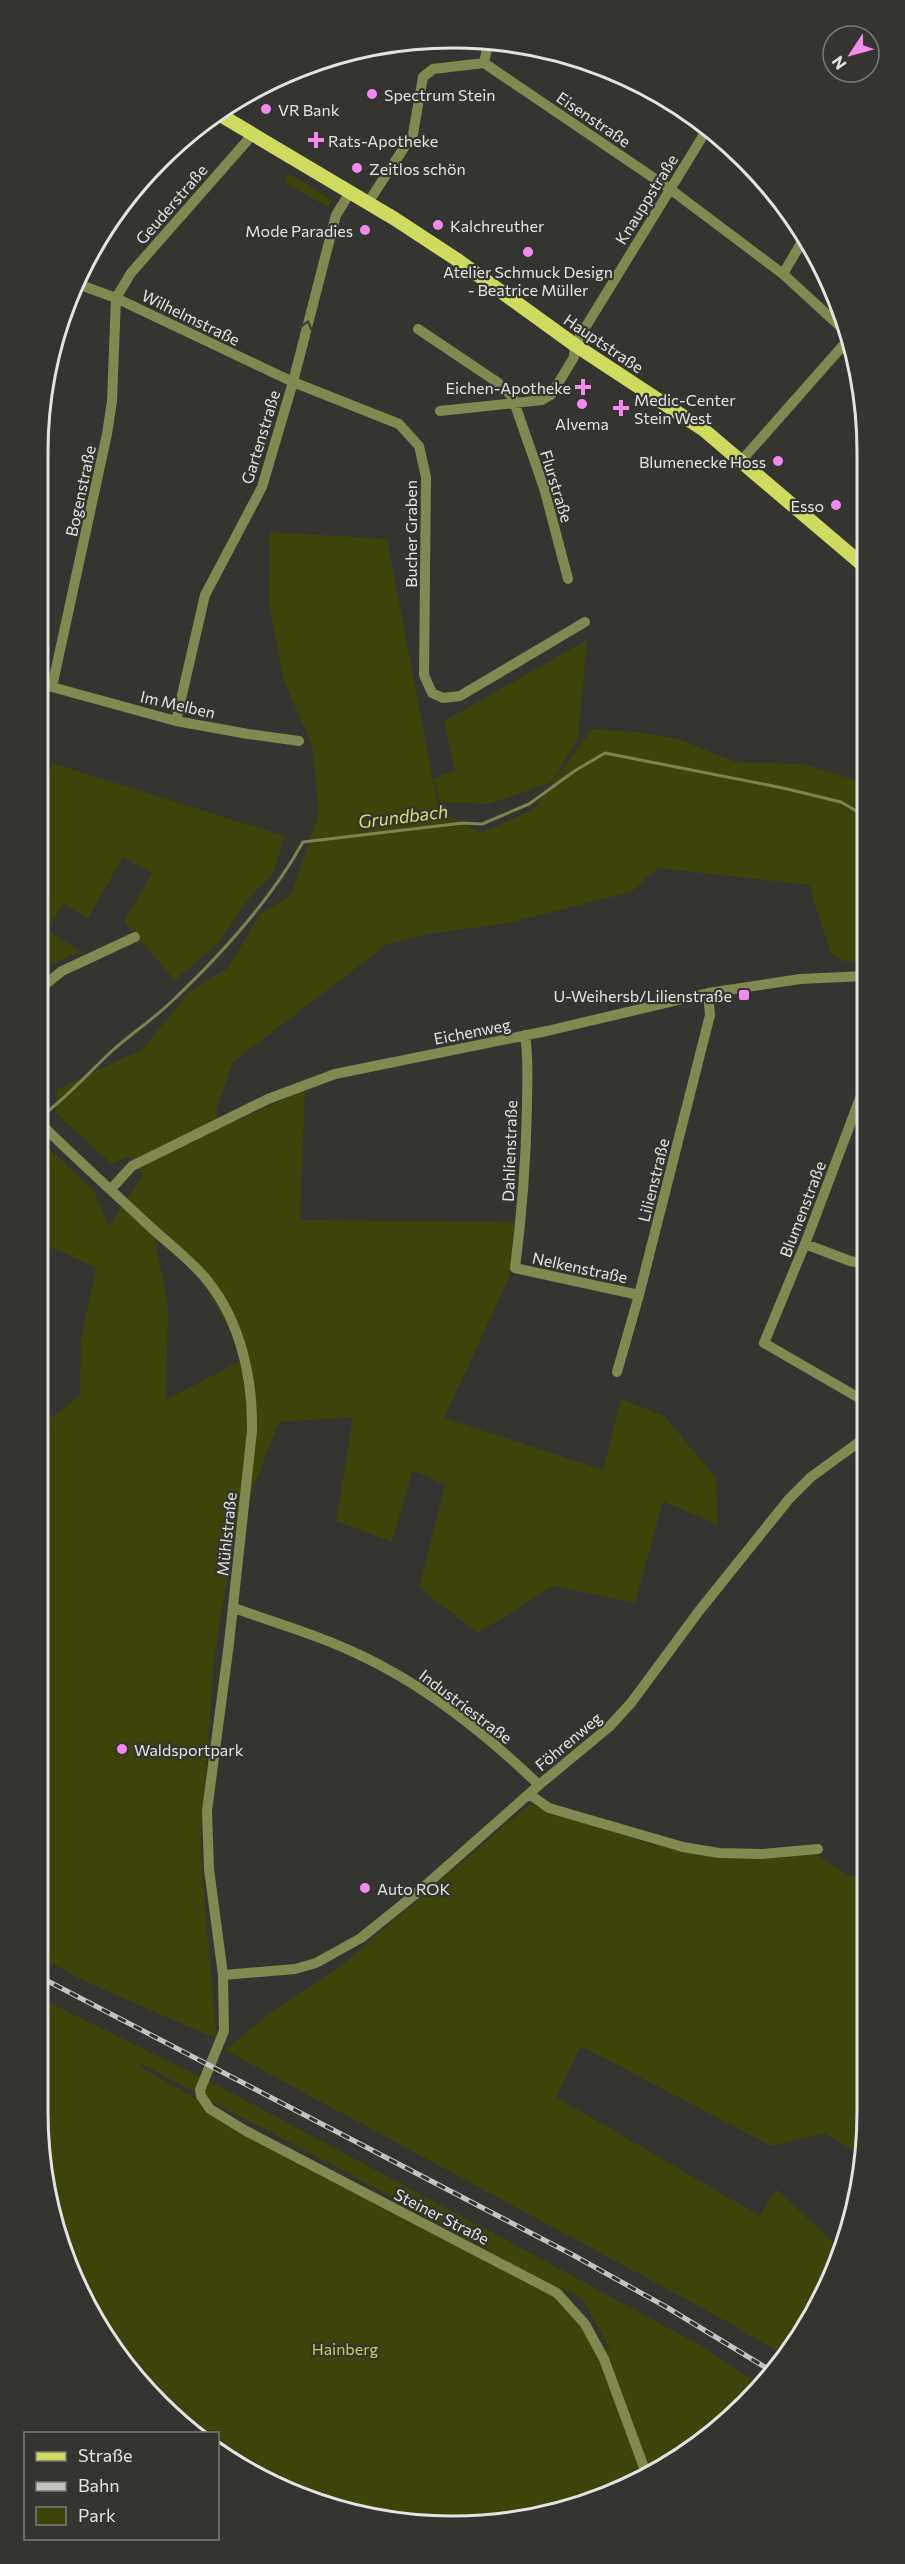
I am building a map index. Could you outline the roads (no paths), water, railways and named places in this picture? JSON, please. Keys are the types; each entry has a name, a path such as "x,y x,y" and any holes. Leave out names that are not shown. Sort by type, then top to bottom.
{"main road":[{"name":"Hauptstraße","path":"225,118 369,201 456,259 575,345 704,430 857,560"}],"street":[{"path":"369,201 413,134 423,77 433,69 484,63 487,50"},
{"name":"Eisenstraße","path":"484,63 670,189 783,274 836,323"},
{"name":"Geuderstraße","path":"117,298 131,273 253,134"},
{"name":"Knauppstraße","path":"515,403 542,400 551,395 574,357 575,345 703,135"},
{"name":"Gartenstraße","path":"176,721 205,595 262,487 293,382 336,215 351,191"},
{"path":"783,274 800,245"},
{"name":"Wilhelmstraße","path":"84,286 117,298 293,382"},
{"name":"Bogenstraße","path":"52,687 107,434 112,401 117,298"},
{"path":"418,329 497,382 510,393 515,403 440,411"},
{"path":"742,460 842,346"},
{"name":"Bucher Graben","path":"293,382 399,424 419,446 426,477 424,675 432,693 443,698 460,696 585,622"},
{"name":"Flurstraße","path":"515,403 544,488 568,579"},
{"name":"Im Melben","path":"48,687 176,721 299,741"},
{"path":"48,982 62,971 135,937"},
{"name":"Eichenweg","path":"111,1189 132,1166 305,1083 334,1074 525,1035 708,993 800,979 857,976"},
{"name":"Lilienstraße","path":"617,1372 639,1296 710,1015 708,993"},
{"name":"Dahlienstraße","path":"515,1268 522,1211 526,1133 528,1051 525,1035"},
{"name":"Blumenstraße","path":"857,1106 805,1244 764,1343 857,1397"},
{"name":"Mühlstraße","path":"48,1130 197,1269 221,1300 234,1327 249,1375 253,1402 252,1431 234,1608 207,1811 209,1869 224,1975 224,2031"},
{"path":"805,1244 857,1263"},
{"name":"Nelkenstraße","path":"515,1268 639,1296"},
{"name":"Föhrenweg","path":"224,1975 295,1969 316,1963 361,1938 418,1893 539,1785 609,1727 789,1499 811,1477 857,1444"},
{"name":"Industriestraße","path":"234,1608 362,1655 422,1689 501,1749 539,1785"},
{"path":"529,1794 549,1808 683,1847 719,1853 761,1854 818,1850"},
{"name":"Steiner Straße","path":"224,2031 202,2082 201,2097 205,2104 246,2131 557,2293 585,2324 604,2359 644,2468"}],"waterway":[{"name":"Grundbach","path":"48,1111 207,967 243,928 290,865 303,842 463,823 482,824 529,804 576,770 605,753 783,788 841,802 857,811"}],"railway":[{"path":"48,1981 573,2255 668,2308 765,2367"}],"place":[{"name":"Spectrum Stein","path":"372,94"},
{"name":"VR Bank","path":"266,109"},
{"name":"Rats-Apotheke","path":"316,140"},
{"name":"Zeitlos schön","path":"357,168"},
{"name":"Kalchreuther","path":"438,225"},
{"name":"Mode Paradies","path":"365,230"},
{"name":"Atelier Schmuck Design - Beatrice Müller","path":"528,252"},
{"name":"Eichen-Apotheke","path":"583,387"},
{"name":"Alvema","path":"582,404"},
{"name":"Medic-Center Stein West","path":"621,408"},
{"name":"Blumenecke Hoss","path":"778,461"},
{"name":"Esso","path":"836,505"},
{"name":"U-Weihersb/Lilienstraße","path":"744,995"},
{"name":"Waldsportpark","path":"122,1749"},
{"name":"Auto ROK","path":"365,1888"}],"park label":[{"name":"Hainberg","path":"345,2348"}]}
